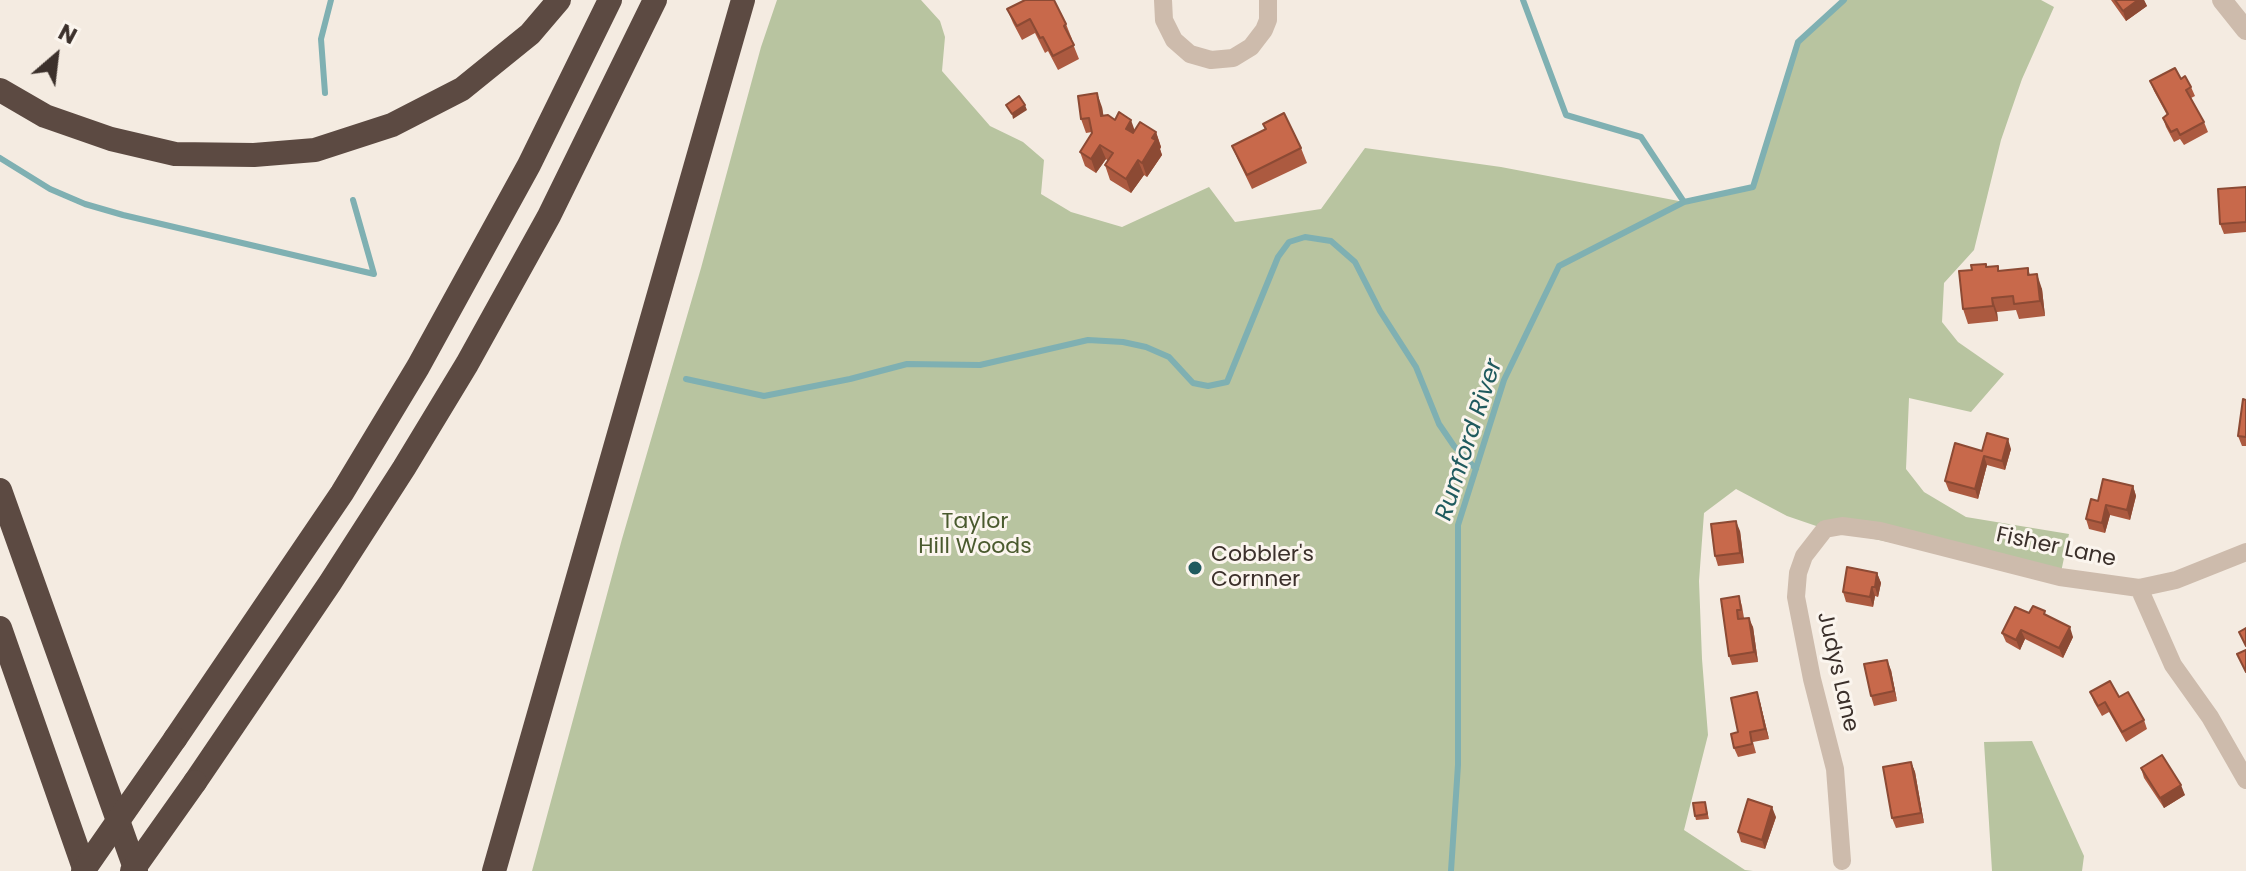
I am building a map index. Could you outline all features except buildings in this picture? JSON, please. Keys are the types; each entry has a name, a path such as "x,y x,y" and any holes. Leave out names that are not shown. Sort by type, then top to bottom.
{"highway":[{"path":"0,90 45,116 111,139 175,154 254,155 315,150 392,125 462,89 530,34 559,0"},
{"path":"84,871 342,493 418,367 529,165 610,0"},
{"path":"134,871 338,571 467,364 549,216 655,0"},
{"path":"494,871 743,0"},
{"path":"0,490 134,871"},
{"path":"0,628 84,871"}],"street":[{"path":"1163,0 1164,20 1174,40 1190,54 1211,60 1233,58 1251,47 1268,20 1268,0"},
{"path":"2222,0 2246,30"},
{"name":"Fisher Lane","path":"1853,527 1880,531 2060,577 2139,588 2176,580 2246,552"},
{"name":"Judys Lane","path":"1842,861 1835,769 1812,679 1796,597 1798,573 1804,556 1825,529 1853,527"},
{"path":"2139,588 2173,665 2210,717 2246,780"}],"green space":[{"name":"Taylor Hill Woods","path":"777,0 921,0 940,21 945,37 942,71 990,126 1023,142 1044,160 1041,194 1071,212 1122,227 1209,187 1235,222 1321,209 1365,148 1501,167 1684,202 1752,187 1798,42 1844,0 2041,0 2054,7 2022,79 2001,140 1974,250 1944,283 1942,322 1958,342 2004,374 1971,412 1909,398 1906,469 1924,492 1966,517 2069,534 2060,577 1825,529 1787,516 1736,489 1704,513 1699,581 1708,735 1684,830 1745,870 1753,871 532,871 622,539"},
{"path":"2032,741 2084,856 2082,871 1992,871 1984,742"}],"waterway":[{"path":"325,93 321,39 331,0"},
{"name":"Rumford River","path":"1523,0 1566,115 1641,137 1684,202"},
{"name":"Rumford River","path":"1451,871 1458,765 1458,525 1504,380 1559,266 1684,202 1753,187 1798,42 1844,0"},
{"path":"0,158 50,189 85,204 374,274 353,200"},
{"path":"686,379 764,396 907,364 980,365 1088,340 1146,347 1169,357 1193,383 1208,386 1227,382 1278,257 1289,242 1305,237 1331,241 1355,262 1380,311 1416,367 1439,424 1476,469"}],"place":[{"name":"Cobbler's Cornner","path":"1195,568"}]}
